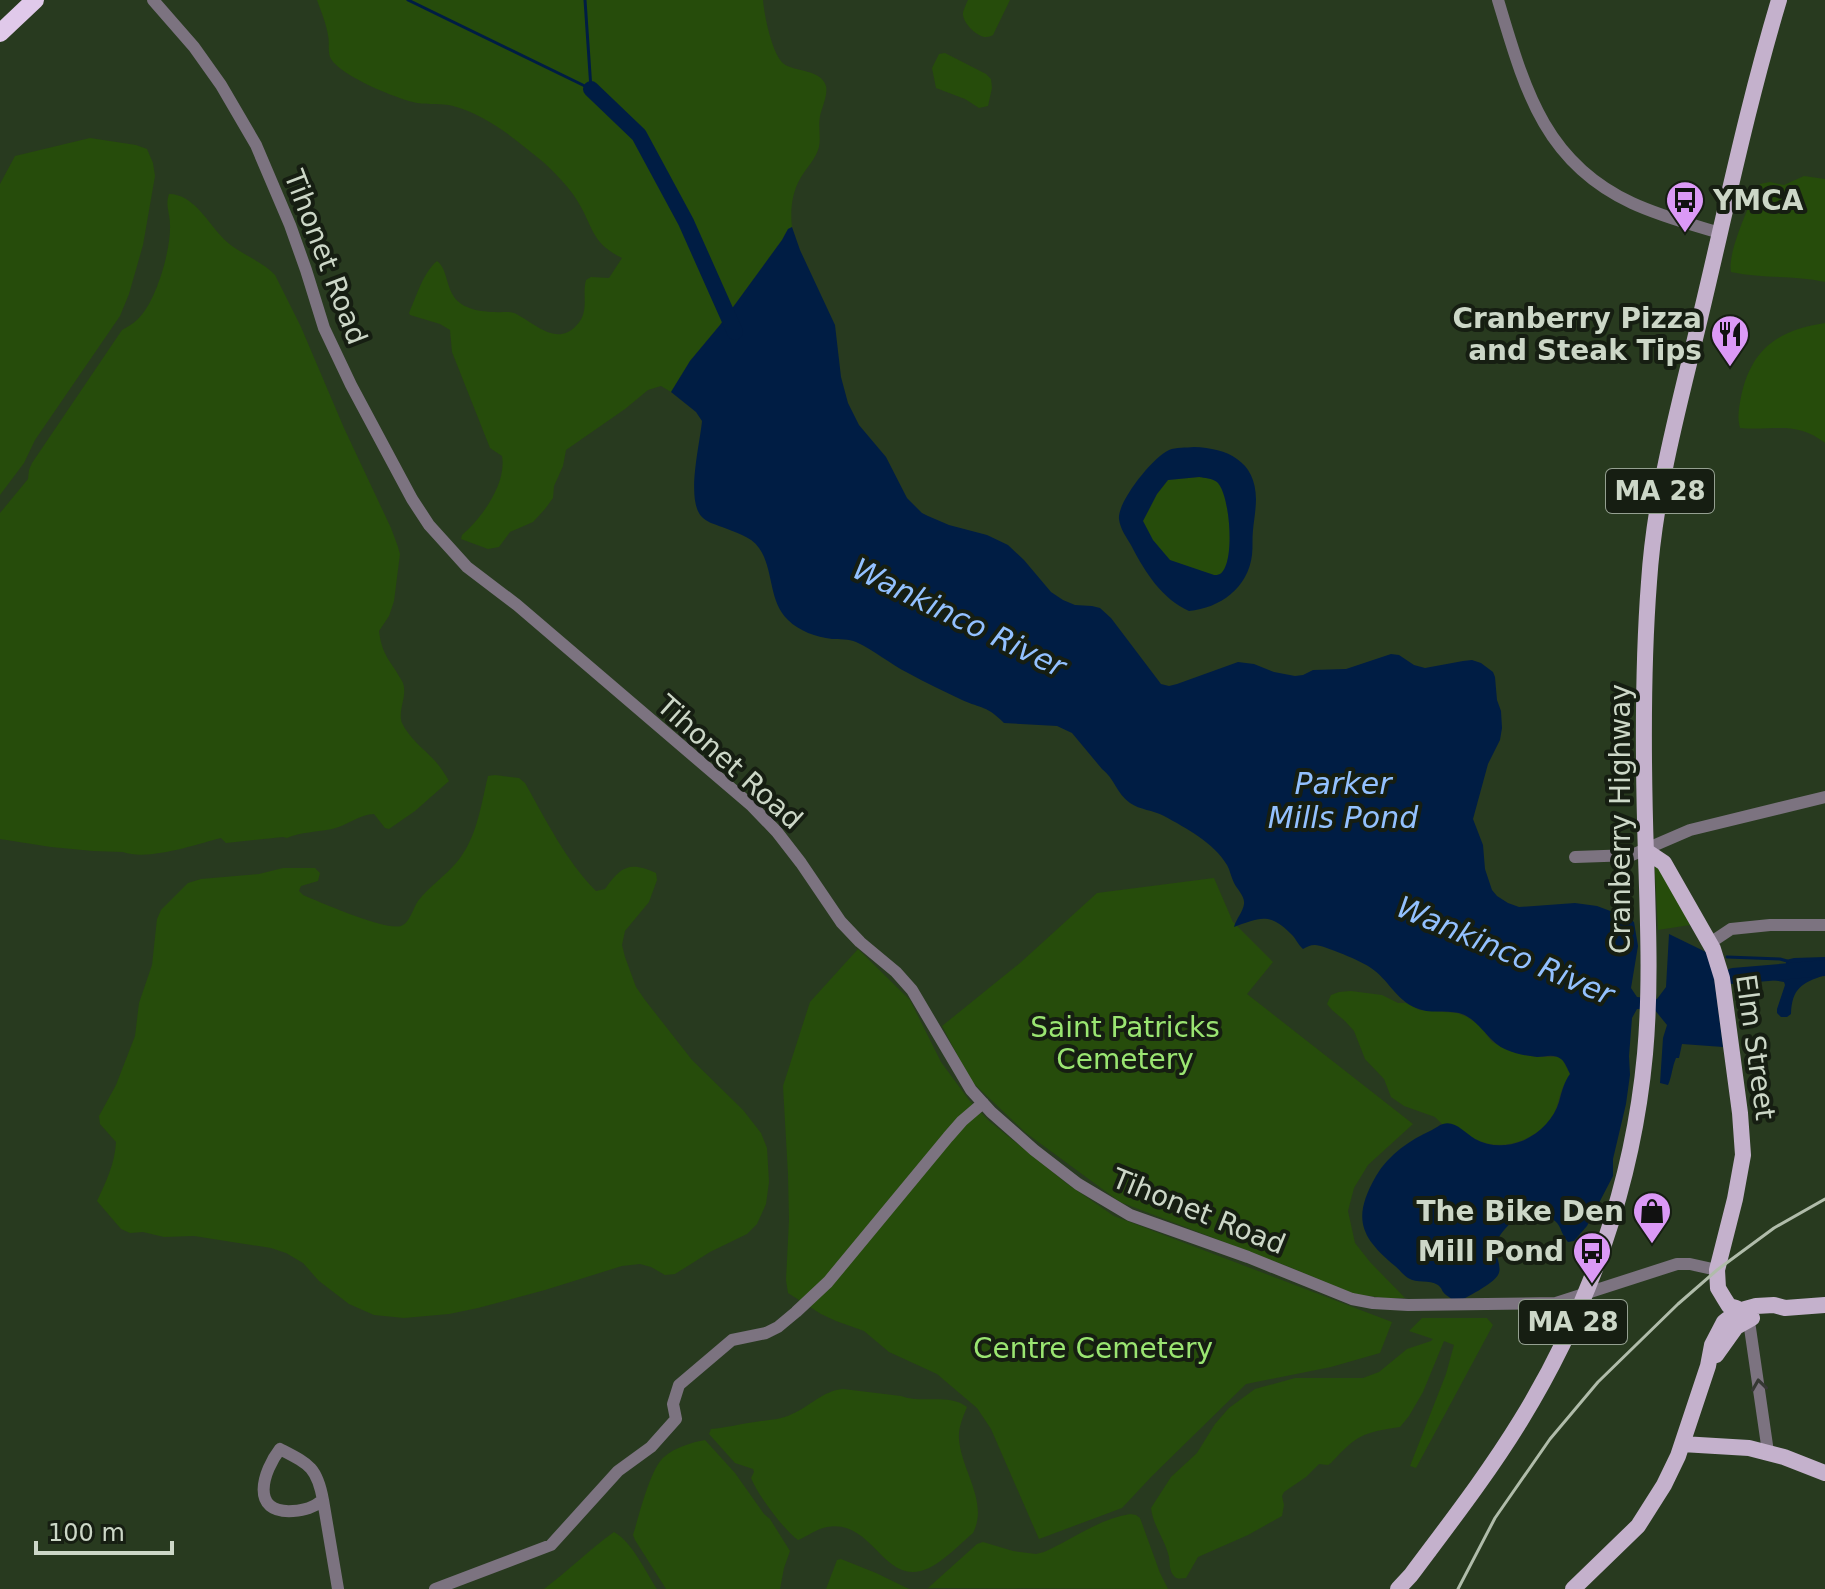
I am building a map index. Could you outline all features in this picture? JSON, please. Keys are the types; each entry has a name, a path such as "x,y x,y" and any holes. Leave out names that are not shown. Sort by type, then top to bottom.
{"highway":[{"path":"0,33 35,0"}],"main road":[{"name":"Cranberry Highway","path":"1398,1589 1473,1493 1512,1435 1550,1369 1586,1294 1616,1208 1636,1124 1645,1053 1645,686 1648,583 1654,521 1750,104 1779,0"},
{"name":"Elm Street","path":"1646,851 1664,863 1710,943 1722,978 1743,1155 1717,1270"},
{"path":"1717,1270 1718,1288 1729,1306 1740,1313 1758,1316 1776,1314 1785,1308 1825,1305"},
{"path":"1576,1588 1638,1526 1664,1485 1682,1444 1708,1366 1736,1327 1740,1313"},
{"path":"1682,1444 1768,1452 1825,1473"}],"street":[{"name":"Tihonet Road","path":"153,0 194,47 221,85 256,145 295,240 324,328 351,385 429,525 467,567 517,605 752,806 801,863 841,922 912,990 971,1090 1034,1150 1078,1184 1130,1215 1248,1257 1352,1299 1373,1303 1556,1303 1677,1264 1717,1270"},
{"path":"1498,0 1537,111 1574,164 1604,188 1635,204 1720,233"},
{"path":"1575,857 1632,855 1690,830 1825,797"},
{"path":"1710,943 1731,929 1825,925"},
{"path":"435,1589 551,1545 618,1471 651,1447 676,1419 673,1404 679,1385 732,1340 766,1333 778,1327 807,1302 828,1282 948,1137 983,1103"},
{"path":"1740,1313 1750,1328 1768,1452"},
{"path":"323,1500 307,1509 285,1511 275,1510 267,1502 263,1488 267,1470 280,1449 312,1468 320,1484 323,1500 338,1589"}],"green space":[{"path":"317,0 763,0 769,34 780,59 789,67 819,77 826,86 819,120 819,147 795,190 792,227 690,361 671,392 661,386 648,390 566,450 553,498 533,522 510,532 499,547 488,549 461,539 485,510 497,488 503,466 502,456 490,448 452,352 450,330 409,313 428,272 437,261 455,298 464,305 481,311 514,313 551,333 567,332 582,317 586,280 591,277 609,278 622,258 599,241 575,197 559,178 498,127 453,106 417,103 397,97 370,86 337,66 330,56 329,38"},
{"path":"968,0 1010,0 993,35 982,36 967,25 963,13"},
{"path":"945,53 991,79 988,106 979,108 936,88 932,68 939,54"},
{"path":"90,138 147,149 155,176 143,245 120,316 0,495 0,184 15,156"},
{"path":"1804,176 1825,179 1825,282 1731,272 1732,253 1760,184 1770,182 1784,185"},
{"path":"169,194 178,195 194,205 227,242 275,275 398,547 400,554 394,601 379,631 380,640 404,686 402,723 449,781 389,829 374,814 327,830 287,838 226,843 221,838 145,855 0,839 0,513 28,479 32,463 122,330 138,319 151,301 168,248"},
{"path":"1825,323 1825,443 1794,429 1740,428 1741,397 1752,366 1760,354 1780,337"},
{"path":"1199,477 1217,482 1228,513 1228,557 1225,568 1218,575 1170,561 1152,540 1143,521 1168,480"},
{"path":"488,776 519,778 525,783 566,853 596,891 605,889 616,875 627,868 639,867 656,873 657,880 649,902 625,931 622,945 625,957 636,987 645,1000 692,1060 743,1110 761,1133 767,1148 769,1182 766,1204 757,1224 747,1234 675,1274 665,1275 640,1264 622,1266 478,1308 404,1318 374,1315 349,1304 319,1281 303,1263 271,1248 194,1236 164,1237 143,1232 130,1233 121,1229 97,1201 112,1165 116,1142 100,1124 99,1116 116,1085 135,1036 139,1003 152,965 157,919 161,910 188,883 201,879 259,874 283,868 315,868 320,873 318,881 301,886 299,891 303,895 367,920 401,926 409,919 418,901 464,853 477,821"},
{"path":"1654,854 1703,923 1658,930"},
{"name":"Saint Patricks Cemetery","path":"1214,878 1233,922 1273,962 1247,994 1413,1124 1368,1165 1354,1188 1348,1211 1355,1243 1405,1298 1354,1294 1120,1202 1026,1133 971,1081 942,1026 1020,963 1097,893"},
{"name":"Centre Cemetery","path":"858,949 910,1000 941,1062 969,1100 988,1120 1066,1183 1114,1216 1392,1322 1380,1353 1331,1367 1246,1384 1122,1508 1039,1539 991,1429 977,1408 937,1374 889,1352 864,1331 821,1314 788,1293 788,1174 783,1086 810,1002"},
{"path":"1351,991 1382,995 1419,1010 1457,1013 1479,1025 1492,1042 1511,1051 1562,1059 1570,1074 1553,1115 1529,1137 1496,1145 1475,1139 1455,1127 1442,1124 1435,1117 1404,1106 1391,1097 1384,1079 1365,1059 1354,1031 1327,1004 1331,995"},
{"path":"1422,1318 1487,1318 1493,1325 1416,1468 1410,1466 1454,1345 1444,1341 1423,1392 1400,1427 1361,1436 1328,1465 1319,1464 1284,1492 1282,1516 1198,1557 1186,1578 1175,1577 1151,1508 1171,1477 1197,1453 1229,1408 1255,1389 1295,1378 1363,1378 1379,1372 1407,1349 1433,1339 1409,1331"},
{"path":"843,1389 917,1399 952,1400 967,1407 959,1439 976,1498 977,1521 973,1533 929,1568 913,1572 900,1569 856,1533 843,1527 823,1528 798,1540 778,1520 759,1493 751,1478 753,1469 735,1463 709,1434 711,1429 787,1416 829,1393"},
{"path":"705,1440 735,1473 790,1551 780,1589 666,1589 635,1540 633,1535 642,1505 659,1463 678,1448"},
{"path":"1130,1514 1140,1518 1168,1589 928,1588 977,1544 983,1542 1036,1554 1097,1525"},
{"path":"614,1532 633,1550 657,1589 544,1589 596,1546"},
{"path":"841,1559 909,1589 826,1589 837,1560"}],"water":[{"name":"Parker Mills Pond","path":"792,227 835,325 841,377 848,403 859,425 886,457 907,498 928,516 1008,545 1051,592 1063,600 1100,608 1161,684 1177,684 1238,662 1295,676 1313,670 1346,669 1391,654 1425,668 1472,660 1493,672 1502,728 1500,740 1488,764 1473,819 1483,845 1485,869 1492,890 1508,903 1519,907 1575,903 1597,906 1629,918 1634,922 1638,946 1631,988 1637,997 1657,999 1666,987 1669,934 1708,953 1712,962 1723,1047 1682,1044 1668,1085 1660,1083 1663,1038 1667,1025 1654,1009 1637,1009 1632,1018 1630,1075 1613,1159 1613,1176 1587,1226 1574,1241 1568,1242 1550,1217 1527,1213 1510,1224 1498,1239 1498,1275 1466,1298 1456,1302 1434,1283 1406,1277 1374,1246 1363,1226 1362,1215 1368,1191 1381,1168 1408,1143 1447,1123 1456,1125 1480,1142 1492,1145 1510,1144 1528,1138 1545,1125 1557,1108 1570,1074 1562,1060 1555,1056 1533,1057 1507,1050 1494,1042 1473,1020 1459,1013 1416,1008 1402,1000 1367,965 1319,946 1303,949 1276,922 1257,919 1234,927 1244,901 1221,857 1207,843 1181,826 1126,799 1072,733 1057,726 1004,723 988,710 922,680 856,642 820,637 797,627 777,604 764,556 756,544 701,516 694,484 702,421 696,412 671,392 690,361"},
{"path":"1191,447 1218,450 1237,459 1251,475 1256,499 1252,555 1245,577 1222,601 1189,611 1155,584 1124,533 1119,519 1130,492 1154,461 1169,450","holes":["1201,477 1217,482 1228,513 1228,557 1225,568 1218,575 1170,560 1153,540 1143,521 1168,480"]},
{"path":"1825,957 1825,975 1800,988 1796,992 1791,1014 1781,1017 1777,1009 1785,985 1771,977 1786,970 1786,960"}],"waterway":[{"name":"Wankinco River","path":"408,0 591,89 585,0"},
{"name":"Wankinco River","path":"591,89 639,135 686,222 735,332"},
{"path":"1727,957 1787,961"},
{"name":"Wankinco River","path":"1733,976 1825,968"}],"railway":[{"path":"1458,1589 1495,1518 1550,1439 1598,1382 1717,1270 1774,1228 1825,1199"}],"place":[{"name":"YMCA","path":"1685,234"},
{"name":"Cranberry Pizza and Steak Tips","path":"1730,368"},
{"name":"The Bike Den","path":"1652,1245"},
{"name":"Mill Pond","path":"1592,1285"}]}
